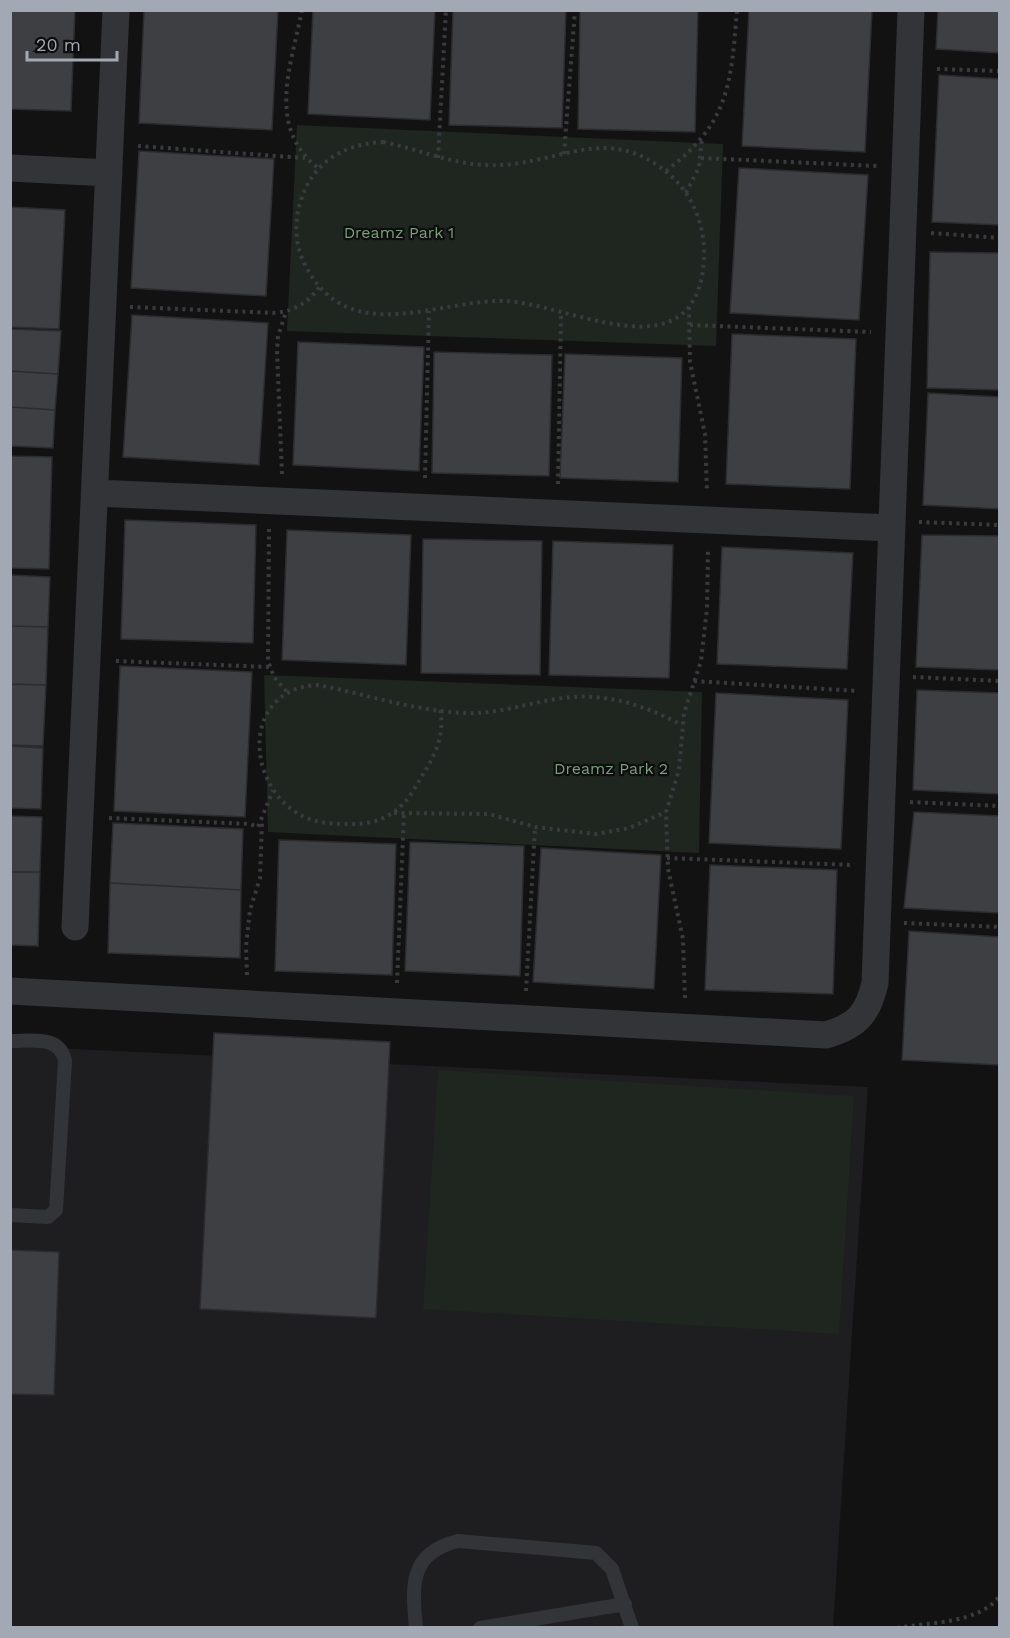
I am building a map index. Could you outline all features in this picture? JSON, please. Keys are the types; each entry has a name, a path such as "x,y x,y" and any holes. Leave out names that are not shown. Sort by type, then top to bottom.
{"street":[{"path":"75,927 78,816 116,10"},
{"path":"10,991 826,1035 845,1030 860,1018 870,1001 874,982 911,10"},
{"path":"10,168 109,173"},
{"path":"94,493 708,520 891,524"}],"lane":[{"path":"10,1041 53,1043 62,1050 65,1061 56,1210 48,1217 10,1215"},
{"path":"416,1628 414,1576 425,1557 441,1545 458,1541 584,1550 596,1553 612,1569 632,1628"},
{"path":"480,1628 625,1604"}],"path":[{"path":"302,10 285,109 294,143 305,158 318,168"},
{"path":"438,158 446,10"},
{"path":"564,154 575,10"},
{"path":"666,171 682,159 702,137 720,110 732,73 736,10"},
{"path":"908,68 999,71"},
{"path":"686,193 696,176 701,158 702,137"},
{"path":"383,142 401,145 438,158 500,166 530,163 610,146 645,157 666,171 686,193 700,225 704,244 700,280 686,313 670,321 641,326 561,314 505,301 397,315 365,312 335,300 320,286 304,263 296,231 301,200 318,168 348,148 365,143 383,142"},
{"path":"110,144 305,158"},
{"path":"701,158 904,167"},
{"path":"902,232 999,238"},
{"path":"102,306 276,314 286,312 306,302 320,286"},
{"path":"685,1028 683,939 667,858 666,812 679,771 682,725 701,661 707,609 708,520 705,434 692,376 689,306"},
{"path":"424,507 429,311"},
{"path":"286,312 278,336 277,351 276,501 267,655 269,667 287,693"},
{"path":"557,513 561,314"},
{"path":"690,325 898,333"},
{"path":"891,524 999,525"},
{"path":"85,660 269,667"},
{"path":"694,681 885,684 999,681"},
{"path":"440,710 442,729 436,753 406,804 394,813 363,824 322,823 290,808 273,790 261,762 260,732 270,707 287,693 304,685 318,685 440,710 485,713 556,699 585,697 639,704 682,725"},
{"path":"78,816 258,827 273,790"},
{"path":"882,800 999,806"},
{"path":"394,813 489,814 535,827 596,834 629,828 666,812"},
{"path":"396,1013 404,813"},
{"path":"247,975 246,946 250,910 260,878 262,819"},
{"path":"524,1020 535,827"},
{"path":"667,858 879,867"},
{"path":"877,922 999,927"},
{"path":"897,1628 973,1616 985,1610 999,1596"}],"shaded area":[{"path":"11,1046 868,1087 833,1627 11,1628"}],"green space":[{"name":"Dreamz Park 1","path":"297,125 723,144 716,346 287,331"},
{"name":"Dreamz Park 2","path":"264,675 702,692 699,853 268,832"},
{"path":"438,1070 854,1096 839,1334 423,1309"}],"building":[{"path":"10,10 75,10 71,111 10,109"},
{"path":"144,10 278,10 272,130 139,123"},
{"path":"313,10 435,10 430,120 308,114"},
{"path":"453,10 566,10 562,128 449,125"},
{"path":"580,10 698,10 695,132 578,129"},
{"path":"749,10 872,10 865,152 742,146"},
{"path":"938,10 1000,10 1000,53 936,49"},
{"path":"939,75 1000,79 1000,225 932,222"},
{"path":"139,151 274,159 266,296 131,288"},
{"path":"739,168 868,175 859,320 730,313"},
{"path":"10,207 65,210 59,329 10,327"},
{"path":"930,252 1000,253 1000,390 927,388"},
{"path":"132,315 268,323 259,465 123,457"},
{"path":"10,329 61,331 58,374 10,371"},
{"path":"732,334 856,339 850,489 726,484"},
{"path":"298,342 424,347 419,471 293,465"},
{"path":"434,352 552,355 549,476 432,473"},
{"path":"565,354 682,358 678,482 560,478"},
{"path":"10,371 58,374 55,410 10,407"},
{"path":"928,393 1000,397 1000,509 923,505"},
{"path":"10,407 55,410 53,448 10,446"},
{"path":"10,456 52,457 49,569 10,568"},
{"path":"125,520 256,525 253,643 121,639"},
{"path":"287,530 411,535 406,665 282,660"},
{"path":"922,535 1000,536 1000,670 916,667"},
{"path":"423,539 542,541 540,675 421,673"},
{"path":"553,541 673,545 669,678 549,675"},
{"path":"722,547 853,553 847,669 717,664"},
{"path":"10,575 50,577 48,627 10,626"},
{"path":"10,626 48,627 46,685 10,684"},
{"path":"120,666 252,672 245,817 114,811"},
{"path":"10,684 46,685 43,746 10,745"},
{"path":"917,690 1000,693 1000,794 913,790"},
{"path":"716,693 848,700 841,849 709,843"},
{"path":"10,746 43,748 41,809 10,808"},
{"path":"914,812 1000,816 1000,913 904,908"},
{"path":"10,816 42,817 40,872 10,872"},
{"path":"113,823 243,829 241,890 110,883"},
{"path":"279,840 396,844 392,975 275,971"},
{"path":"410,842 524,846 520,976 405,971"},
{"path":"541,848 661,855 654,989 533,982"},
{"path":"710,865 837,870 833,994 705,990"},
{"path":"10,872 40,872 38,946 10,945"},
{"path":"110,883 241,890 240,958 108,953"},
{"path":"909,931 1000,937 1000,1065 902,1060"},
{"path":"214,1033 390,1042 376,1318 200,1309"},
{"path":"10,1250 59,1252 54,1395 10,1394"}]}
